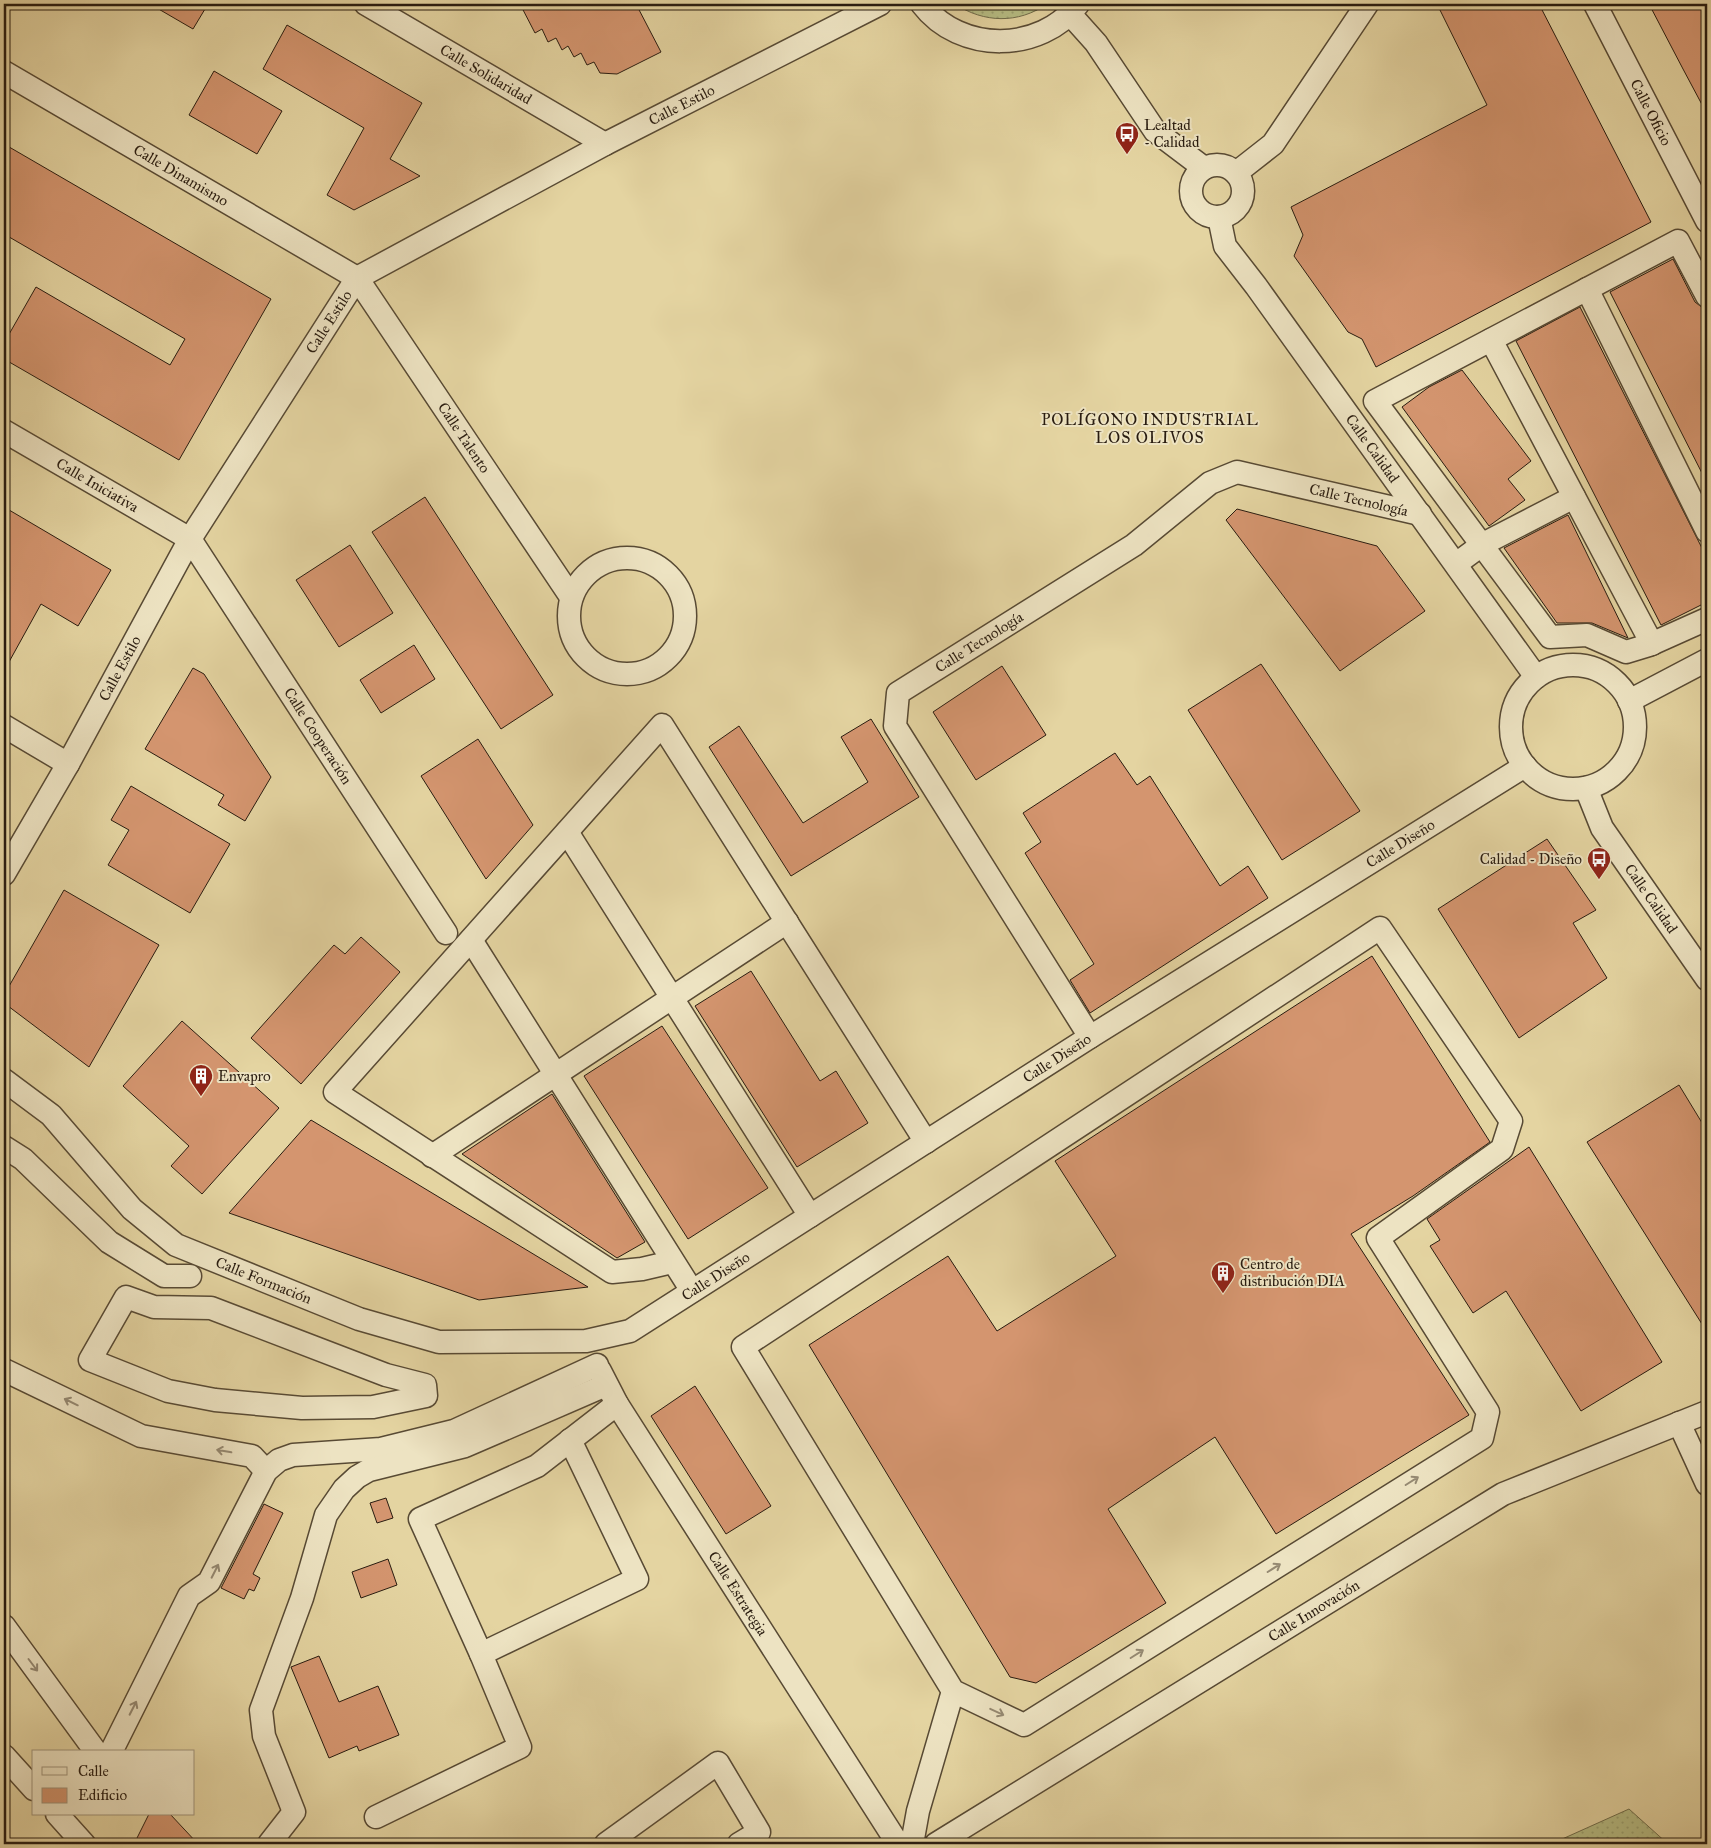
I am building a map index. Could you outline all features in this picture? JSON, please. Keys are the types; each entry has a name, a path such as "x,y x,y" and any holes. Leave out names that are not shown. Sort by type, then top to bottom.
{"street":[{"name":"Calle Solidaridad","path":"366,4 605,144"},
{"name":"Calle Estilo","path":"4,874 68,764 190,539 357,278 605,144 880,4"},
{"path":"922,4 929,13 955,31 984,41 1015,41 1045,32 1074,9 1155,132 1204,168"},
{"path":"1236,173 1273,144 1367,4"},
{"name":"Calle Oficio","path":"1595,4 1707,221"},
{"name":"Calle Dinamismo","path":"4,72 357,278"},
{"path":"1221,165 1236,173 1241,182 1241,200 1236,208 1219,217 1202,213 1192,199 1192,182 1204,168 1221,165"},
{"name":"Calle Calidad","path":"1219,217 1225,246 1536,676"},
{"path":"1707,296 1678,241 1375,401 1483,544 1550,637 1587,635 1626,652 1652,644 1707,619"},
{"name":"Calle Talento","path":"357,278 571,597"},
{"path":"1587,289 1707,531"},
{"path":"1491,340 1652,644"},
{"name":"Calle Iniciativa","path":"4,430 190,539"},
{"name":"Calle Tecnología","path":"1090,1037 895,726 898,693 1134,544 1210,483 1237,472 1420,514"},
{"path":"1456,564 1483,544 1574,496"},
{"name":"Calle Cooperación","path":"190,539 446,933"},
{"path":"627,556 645,560 662,568 675,581 683,597 686,615 683,634 675,650 662,663 646,672 628,675 610,672 593,664 580,650 571,634 568,616 571,597 580,581 592,568 609,560 627,556"},
{"path":"1629,701 1707,660"},
{"path":"1561,666 1588,667 1605,674 1619,686 1629,701 1634,719 1634,737 1628,755 1618,770 1604,781 1586,788 1569,789 1552,786 1537,778 1525,766 1515,749 1511,722 1513,709 1522,691 1536,676 1561,666"},
{"path":"672,1262 642,1269 612,1272 335,1092 662,725 926,1142"},
{"path":"4,726 68,764"},
{"name":"Calle Diseño","path":"586,1340 630,1331 1090,1037 1525,766"},
{"name":"Calle Calidad","path":"1586,788 1602,828 1707,979"},
{"path":"567,832 810,1216"},
{"path":"432,1156 787,922"},
{"path":"912,1844 918,1811 953,1692 743,1347 1380,928 1511,1121 1502,1149 1378,1238 1488,1412 1482,1438 1024,1725 953,1692"},
{"path":"471,940 692,1291"},
{"name":"Calle Formación","path":"4,1080 51,1115 132,1209 176,1245 359,1319 439,1342 586,1340"},
{"path":"4,1146 23,1159 109,1242 164,1276 190,1276"},
{"path":"192,1309 190,1276 200,1255"},
{"path":"126,1296 154,1307 192,1309 211,1308 386,1375 425,1385 426,1396 373,1407 302,1408 215,1400 168,1391 90,1360 126,1296"},
{"name":"Calle Estrategia","path":"586,1340 617,1404 898,1844"},
{"path":"4,1370 141,1436 252,1456 266,1471"},
{"path":"112,1750 189,1596 209,1582 266,1471 279,1460 293,1455 381,1449 454,1431 602,1375"},
{"path":"269,1844 294,1812 264,1736 261,1710 302,1598 326,1515 344,1489 369,1470 465,1446 602,1375"},
{"path":"376,1817 520,1748 481,1654 420,1519 537,1466 617,1404"},
{"name":"Calle Innovación","path":"936,1844 1503,1494 1707,1412"},
{"path":"1679,1423 1707,1484"},
{"path":"481,1654 638,1579 570,1440"},
{"path":"4,1626 95,1750"},
{"path":"4,1756 32,1787"},
{"path":"606,1844 718,1763 759,1832 739,1844"},
{"path":"59,1816 84,1844"}],"green space":[{"path":"955,4 1047,4 1036,11 1024,15 1001,19 978,15"},
{"path":"1629,1809 1668,1844 1550,1844 1560,1840"}],"building":[{"path":"150,4 208,4 193,29"},
{"path":"520,4 636,4 661,52 617,74 600,73 594,62 587,65 581,53 574,57 568,46 562,50 556,38 548,42 542,29 535,33"},
{"path":"1437,4 1539,4 1651,222 1376,367 1362,339 1348,332 1294,256 1303,235 1291,207 1487,105"},
{"path":"1649,4 1707,4 1707,114 1683,69"},
{"path":"287,25 422,103 390,159 420,176 354,210 327,195 364,128 263,69"},
{"path":"214,71 282,111 257,154 189,115"},
{"path":"4,144 271,299 179,460 4,359 4,343 36,287 170,365 185,339 4,234"},
{"path":"1673,259 1695,302 1703,308 1707,316 1707,483 1610,292"},
{"path":"1580,307 1707,558 1707,602 1661,625 1516,341"},
{"path":"1462,370 1531,461 1508,479 1525,500 1489,526 1402,407 1429,387"},
{"path":"425,497 553,695 501,729 372,532"},
{"path":"4,507 111,570 78,626 41,604 4,671"},
{"path":"1237,509 1377,546 1425,611 1340,671 1226,520"},
{"path":"1568,515 1628,638 1592,623 1557,623 1504,548"},
{"path":"350,545 393,613 339,647 296,580"},
{"path":"414,645 435,679 381,713 360,680"},
{"path":"1261,664 1360,811 1282,860 1188,710"},
{"path":"1002,666 1046,735 976,780 933,712"},
{"path":"193,668 204,674 271,777 245,821 218,805 224,795 145,749"},
{"path":"871,719 919,797 791,876 709,747 739,726 803,823 868,782 841,737"},
{"path":"478,739 533,825 486,879 421,776"},
{"path":"1115,753 1137,785 1150,776 1220,886 1248,866 1268,898 1090,1013 1070,980 1094,964 1025,853 1041,842 1023,813"},
{"path":"131,786 230,844 190,913 108,865 129,830 111,820"},
{"path":"1547,839 1596,910 1573,923 1607,978 1519,1038 1438,909"},
{"path":"64,890 159,945 89,1067 4,1003 4,995"},
{"path":"361,937 400,972 301,1084 251,1038 334,945 345,954"},
{"name":"Centro de distribución DIA","path":"1372,956 1490,1142 1413,1196 1351,1234 1469,1415 1276,1534 1215,1437 1108,1509 1166,1603 1036,1683 1010,1677 809,1345 948,1256 997,1331 1116,1256 1055,1161"},
{"path":"751,971 820,1081 836,1071 868,1123 797,1167 695,1006"},
{"name":"Envapro","path":"182,1021 279,1108 202,1194 171,1166 189,1146 123,1086"},
{"path":"662,1026 768,1188 688,1239 584,1076"},
{"path":"1679,1085 1707,1131 1707,1332 1587,1142"},
{"path":"552,1094 645,1242 617,1258 462,1154"},
{"path":"311,1120 588,1287 479,1300 229,1213"},
{"path":"1529,1147 1662,1362 1581,1411 1506,1291 1473,1313 1430,1246 1440,1240 1427,1219"},
{"path":"695,1386 771,1506 726,1534 651,1416"},
{"path":"386,1498 393,1518 377,1523 370,1503"},
{"path":"264,1504 283,1513 253,1574 260,1578 254,1591 249,1589 244,1599 221,1588"},
{"path":"388,1559 397,1585 361,1598 352,1572"},
{"path":"319,1656 339,1702 378,1686 399,1735 359,1751 357,1746 329,1758 291,1667"},
{"path":"148,1816 172,1816 198,1844 134,1844"}],"place":[{"name":"Lealtad - Calidad","path":"1127,155"},
{"name":"Calidad - Diseño","path":"1599,880"},
{"name":"Envapro","path":"201,1097"},
{"name":"Centro de distribución DIA","path":"1223,1294"}],"district":[{"name":"POLÍGONO INDUSTRIAL LOS OLIVOS","path":"1150,428"}]}
